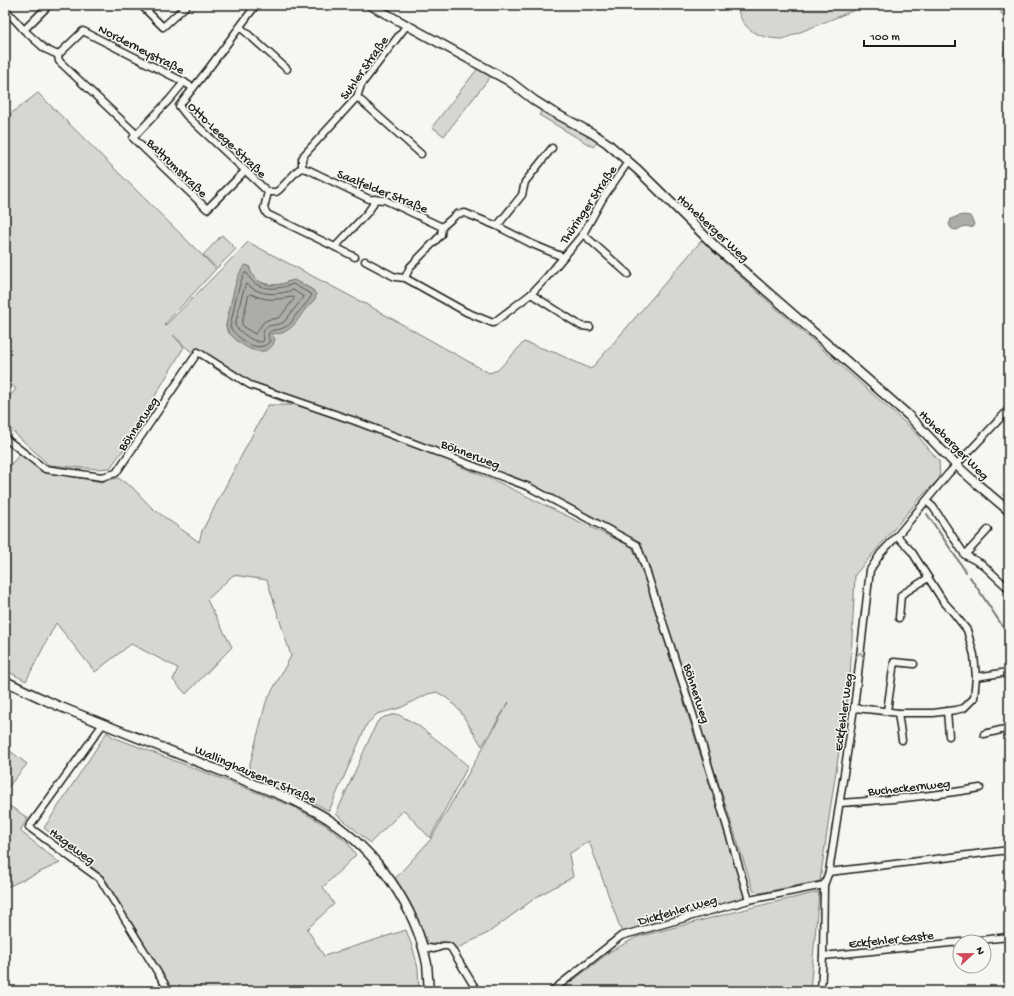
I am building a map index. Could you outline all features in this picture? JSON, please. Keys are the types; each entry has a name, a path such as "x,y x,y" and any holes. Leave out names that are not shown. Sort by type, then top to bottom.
{"street":[{"path":"24,30 49,5"},
{"path":"140,5 163,27 187,5"},
{"name":"Otto-Leege-Straße","path":"256,5 179,106 186,115 268,192"},
{"name":"Hoheberger Weg","path":"370,5 509,81 535,101 607,143 717,248 908,415 956,465 1009,511"},
{"path":"5,9 45,50 58,55 59,61 136,134"},
{"name":"Suhler Straße","path":"268,192 276,192 279,190 298,170 302,168 302,159 304,155 357,97 361,85 407,25"},
{"path":"240,27 287,68"},
{"name":"Norderneystraße","path":"58,55 83,31 193,88"},
{"name":"Baltrumstraße","path":"184,82 133,138 207,209 245,170"},
{"path":"357,97 421,154"},
{"path":"170,99 179,106"},
{"path":"405,278 410,267 441,235 442,226 457,214 465,213 497,226 522,195 525,182 552,148"},
{"name":"Thüringer Straße","path":"365,261 395,277 405,278 466,312 493,323 532,294 583,234 603,198 628,162"},
{"name":"Saalfelder Straße","path":"302,168 369,199 385,200 442,226"},
{"path":"268,192 264,208 267,214 355,257"},
{"path":"335,247 368,212 375,200"},
{"name":"Thüringer Straße","path":"497,226 532,244 563,257"},
{"path":"583,234 628,274"},
{"path":"532,294 581,326 590,327"},
{"name":"Böhnerweg","path":"5,438 46,469 102,477 116,474 198,352 250,385 355,420 529,487 637,545 694,717 749,900"},
{"name":"Eckfehler Weg","path":"821,991 824,885 829,872 854,708 870,570 881,553 898,536 956,465 1009,408"},
{"path":"926,501 933,507 965,555 982,564 1008,585"},
{"path":"965,555 988,530"},
{"path":"854,708 898,713 933,713 964,708 974,698 976,677 974,655 967,630 943,601 912,552 898,536"},
{"path":"899,618 901,595 928,578"},
{"path":"887,711 894,662 914,664"},
{"path":"976,677 1008,672"},
{"name":"Wallinghausener Straße","path":"5,681 56,705 293,800 328,819 358,843 378,864 392,882 405,903 423,947 427,966 429,991"},
{"path":"947,711 949,736"},
{"path":"898,713 902,740"},
{"name":"Hageweg","path":"103,724 29,827 100,879 166,986 164,991"},
{"path":"984,734 1009,728"},
{"name":"Bucheckernweg","path":"840,803 893,799 980,788"},
{"path":"829,872 1009,850"},
{"name":"Dickfehler Weg","path":"552,991 621,936 749,900 824,885"},
{"name":"Eckfehler Gaste","path":"823,956 1009,937"},
{"path":"423,947 434,949 448,946 451,948 476,991"}],"shaded area":[{"path":"737,5 867,5 783,39 775,39 759,35 747,27 742,21"},
{"path":"997,5 1009,5 1009,68 1003,59 1008,25"},
{"path":"479,67 494,72 444,136 432,127"},
{"path":"38,93 216,269 164,325 165,326 248,242 373,308 489,373 498,370 524,342 556,353 591,369 702,240 724,262 911,428 939,461 940,478 921,497 855,575 850,680 820,881 760,893 753,890 641,545 635,540 528,484 440,451 457,465 500,483 632,547 641,567 745,898 622,933 589,841 569,854 573,877 538,896 488,933 452,951 445,942 439,942 431,945 420,944 391,883 431,839 509,702 482,746 460,711 448,699 437,692 428,694 400,708 377,714 367,724 329,811 299,794 248,772 266,702 291,656 267,580 233,575 207,600 232,647 186,694 173,680 178,668 131,644 95,672 56,623 26,681 5,670 5,471 21,453 44,471 101,482 118,478 132,487 152,508 199,542 202,531 268,405 292,405 273,398 223,374 189,350 173,335 184,347 123,450 110,468 97,469 49,465 5,424 5,402 16,389 5,378 5,118","holes":["249,266 252,275 261,282 278,285 293,281 314,291 314,300 295,323 273,333 271,336 275,339 252,350 227,331 226,325 237,280"]},
{"path":"542,110 598,142 593,147 539,115"},
{"path":"222,235 236,249 217,268 203,255"},
{"path":"397,714 416,724 468,766 430,838 404,810 370,843 336,814 377,722 384,717"},
{"path":"107,732 113,737 292,806 327,826 348,843 356,855 323,887 334,904 307,929 324,956 406,930 418,968 419,991 170,991 171,988 104,877 44,828"},
{"path":"5,747 27,764 5,791"},
{"path":"5,803 28,818 20,831 60,863 5,888"},
{"path":"819,892 810,991 572,991 567,985 611,951 637,937"}],"water":[{"path":"964,215 970,216 974,224 972,228 966,226 957,230 952,229 949,225 951,219"},
{"path":"246,265 249,266 251,272 257,280 261,282 276,285 294,280 311,289 316,294 315,299 293,326 283,333 273,333 272,335 275,339 271,347 264,351 256,351 240,343 228,331 226,325 236,283 242,269"}],"waterway":[{"path":"927,514 966,572"},
{"path":"970,577 1009,636"}]}
